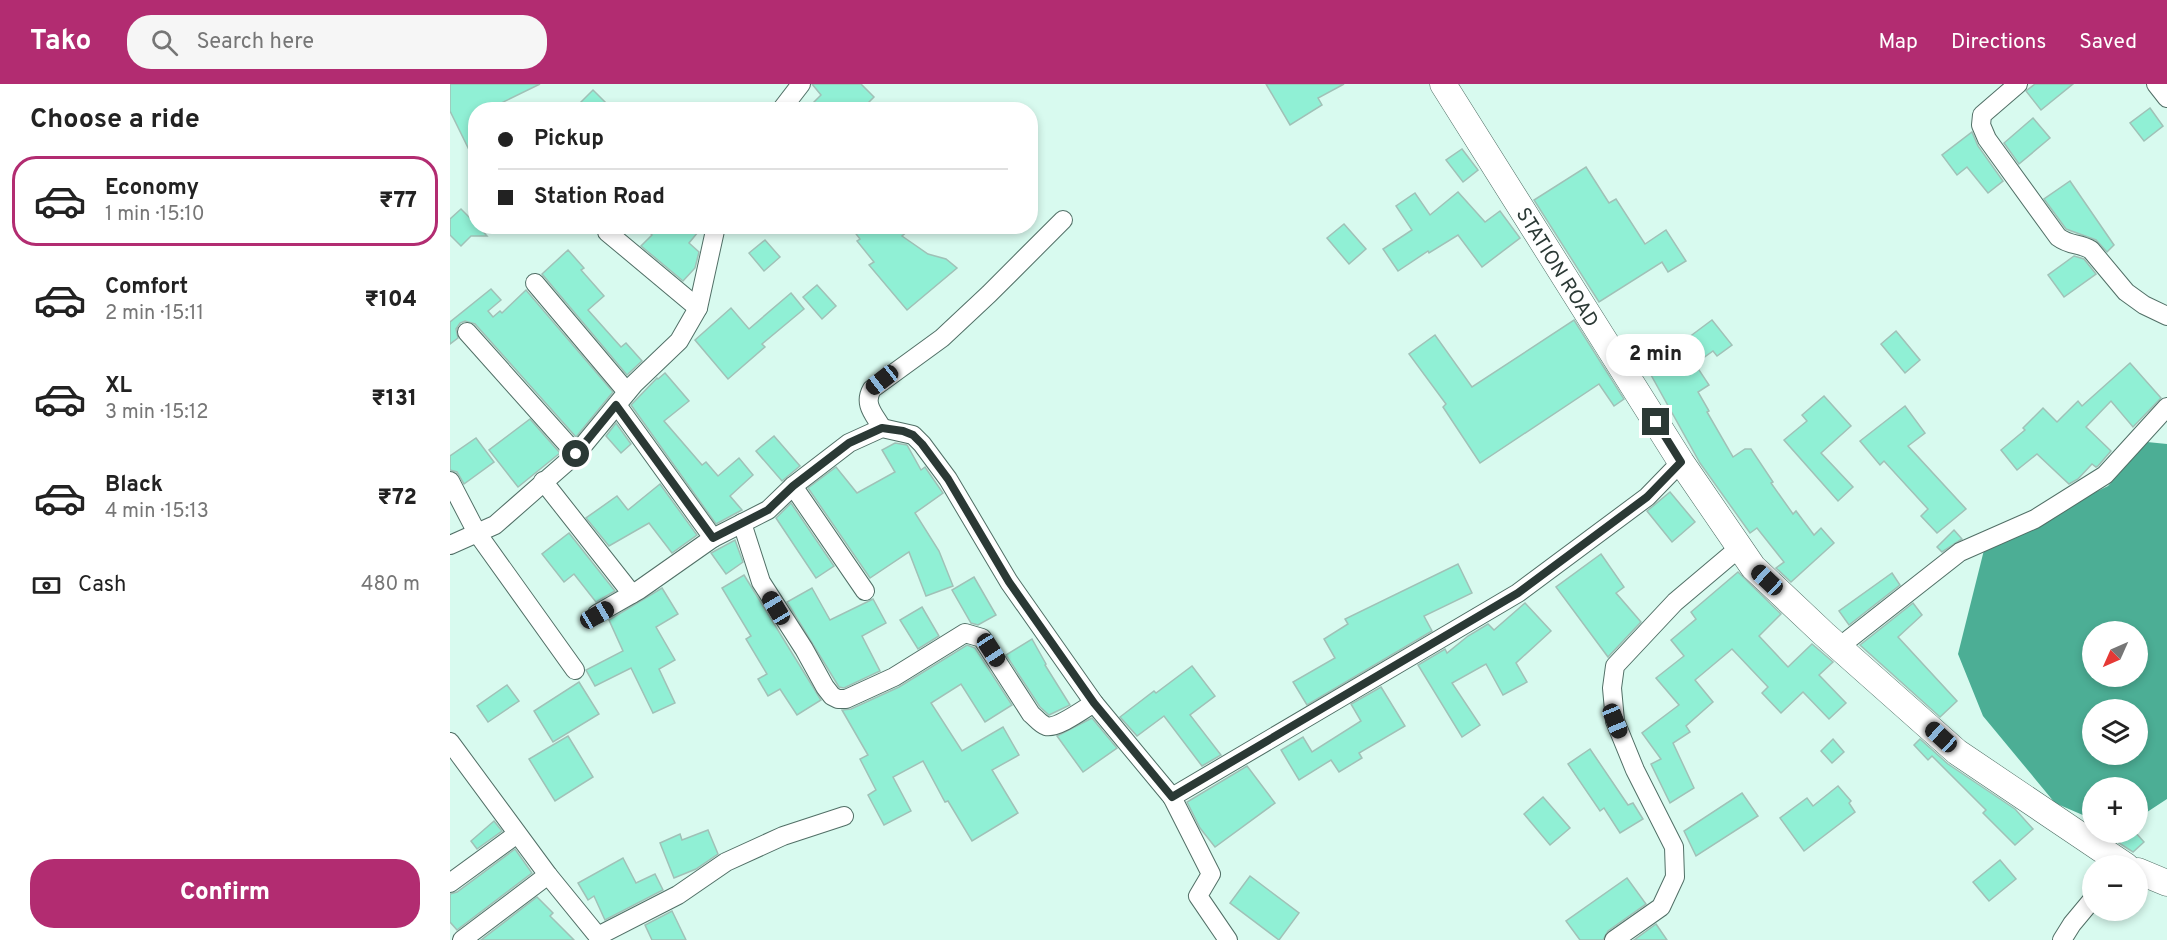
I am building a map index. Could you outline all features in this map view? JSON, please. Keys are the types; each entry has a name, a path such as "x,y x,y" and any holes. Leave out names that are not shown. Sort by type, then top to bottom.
{"main road":[{"name":"STATION ROAD","path":"1443,84 1687,471 1753,567 1958,752 2109,855"},
{"name":"STATION ROAD","path":"2148,875 2167,883"}],"street":[{"path":"787,102 801,84"},
{"path":"2018,84 1982,115 1981,124 1987,139 2058,237 2067,244 2084,246 2091,250 2126,292 2167,316"},
{"path":"2156,84 2167,98"},
{"path":"882,428 867,403 867,396 872,388 942,338 1063,220"},
{"path":"609,234 698,308"},
{"path":"450,545 495,525 576,454 622,399 679,341 698,308 714,234"},
{"path":"535,284 622,399 713,538"},
{"path":"467,332 576,454"},
{"path":"1839,647 1960,552 2035,519 2105,475 2166,412"},
{"path":"597,615 632,594 713,538 768,510 793,486 849,443 882,428 913,435 948,479 1009,582 1094,703 1172,797 1211,874 1198,896 1228,940"},
{"path":"1172,797 1518,593 1647,497 1687,471"},
{"path":"450,481 477,532 575,670"},
{"path":"543,481 632,594"},
{"path":"793,486 865,591"},
{"path":"742,523 761,582 832,696 846,699 894,677 965,633 982,638 1031,714 1048,727 1057,725 1094,703"},
{"path":"1614,940 1661,907 1675,877 1674,847 1635,770 1615,721 1612,688 1615,666 1675,602 1740,548"},
{"path":"450,742 548,875 600,938 678,895 726,862 783,836 844,816"},
{"path":"450,883 517,834"},
{"path":"462,940 548,875"},
{"path":"2062,940 2082,912"}],"shaded area":[{"path":"2147,442 2167,444 2167,799 2148,811 2148,777 2082,777 2082,815 2055,803 1983,716 1958,654 1985,546 2108,486"}],"building":[{"path":"450,84 540,84 503,102 468,102 468,148 450,111"},
{"path":"812,84 861,84 874,97 869,102 814,102 821,95"},
{"path":"1266,84 1344,84 1318,98 1322,105 1290,125"},
{"path":"2035,84 2073,84 2041,110 2026,91"},
{"path":"593,90 605,102 581,102"},
{"path":"2150,108 2163,126 2144,141 2130,123"},
{"path":"2033,118 2050,138 2019,164 2004,143"},
{"path":"1972,132 1978,146 2003,181 1988,193 1967,167 1957,175 1942,155"},
{"path":"1462,149 1478,170 1463,182 1446,160"},
{"path":"1586,167 1609,203 1616,199 1645,244 1666,230 1686,261 1668,272 1662,262 1599,302 1534,200"},
{"path":"2070,181 2114,245 2107,252 2096,240 2066,229 2044,199"},
{"path":"1458,192 1485,222 1500,211 1520,238 1482,267 1458,235 1398,271 1383,249 1412,230 1396,206 1415,193 1430,215"},
{"path":"461,209 468,216 468,234 485,234 487,236 471,236 461,246 450,235 450,219"},
{"path":"1344,224 1366,249 1349,264 1327,238"},
{"path":"696,234 689,243 699,252 695,268 683,281 641,246 652,235"},
{"path":"856,234 904,234 902,236 928,254 946,259 957,268 907,310 869,265 874,262 857,241 860,239"},
{"path":"765,240 780,257 764,271 749,253"},
{"path":"568,250 584,268 581,270 604,296 588,310 621,347 626,343 642,361 627,375 542,274"},
{"path":"2074,256 2084,259 2096,274 2064,297 2048,275"},
{"path":"817,285 836,306 822,319 803,297"},
{"path":"491,289 501,300 488,311 493,317 500,311 502,313 526,290 613,392 576,437 475,324 465,321 460,323 456,329 458,338 450,344 450,322"},
{"path":"791,293 804,309 762,344 765,347 728,379 695,340 731,308 749,329"},
{"path":"1574,320 1624,399 1614,406 1599,384 1480,463 1443,407 1446,404 1409,354 1435,335 1472,387"},
{"path":"1712,320 1732,345 1717,356 1713,351 1695,364 1709,385 1698,392 1709,411 1707,412 1733,457 1745,449 1751,449 1793,514 1796,511 1814,535 1821,528 1834,543 1791,582 1776,568 1784,562 1757,528 1750,533 1700,463 1646,366"},
{"path":"1896,331 1920,360 1905,373 1881,344"},
{"path":"2130,363 2161,398 2133,427 2111,401 2086,427 2111,451 2098,466 2092,464 2078,479 2069,484 2037,454 2017,470 2001,450 2025,430 2023,428 2043,408 2057,422 2078,401 2082,406"},
{"path":"665,373 689,401 664,421 702,465 706,462 718,476 739,458 753,475 730,496 742,510 716,524 631,405 657,378"},
{"path":"1824,396 1851,426 1821,453 1853,487 1838,501 1784,440 1807,421 1802,415"},
{"path":"1905,406 1925,433 1908,446 1966,509 1937,533 1921,516 1928,509 1884,461 1880,465 1860,441"},
{"path":"530,419 560,453 518,487 489,450"},
{"path":"616,423 631,444 621,453 606,436"},
{"path":"774,436 800,466 782,481 756,451"},
{"path":"476,438 494,462 464,484 457,472 450,470 450,456"},
{"path":"895,443 907,445 921,470 925,467 943,493 915,513 939,551 953,586 926,596 909,552 870,578 808,488 836,467 857,493 895,472 882,450"},
{"path":"660,484 697,535 672,553 649,523 609,546 586,518 617,496 628,510"},
{"path":"1670,492 1695,522 1672,542 1647,511"},
{"path":"791,503 834,566 816,578 776,518"},
{"path":"1954,530 1962,539 1942,552 1937,547"},
{"path":"569,533 615,591 596,602 574,574 564,582 542,554"},
{"path":"735,540 743,562 726,574 711,553"},
{"path":"1601,554 1624,587 1616,593 1641,622 1608,657 1556,587"},
{"path":"1458,564 1472,593 1424,616 1432,631 1307,705 1293,682 1335,658 1324,639 1348,624 1345,619"},
{"path":"1738,572 1781,614 1759,636 1788,667 1812,644 1833,662 1819,675 1846,703 1829,719 1803,692 1781,713 1762,693 1768,687 1732,649 1695,680 1713,702 1686,726 1690,732 1673,743 1694,788 1670,803 1651,764 1661,759 1642,733 1679,705 1656,678 1684,656 1671,640 1696,619 1691,612"},
{"path":"1892,573 1900,585 1849,625 1839,611"},
{"path":"744,575 821,700 797,715 780,689 768,696 758,679 767,674 746,639 751,636 722,588"},
{"path":"974,577 996,615 978,625 971,623 952,590"},
{"path":"662,588 678,614 656,627 675,660 659,669 675,703 653,713 631,668 595,686 586,670 623,651 609,620"},
{"path":"812,588 830,620 873,599 886,623 862,636 880,671 844,688 839,687 787,602"},
{"path":"1525,603 1551,631 1516,663 1527,682 1503,695 1486,664 1452,683 1480,725 1462,737 1418,665 1445,649 1447,653 1488,624 1494,630"},
{"path":"1913,603 1922,615 1898,637 1957,701 1940,717 1860,645"},
{"path":"922,607 939,636 918,649 900,620"},
{"path":"1032,639 1070,705 1049,715 1040,707 1006,655"},
{"path":"967,645 975,648 1012,705 985,722 961,684 931,703 962,751 1003,727 1019,755 992,770 1018,813 972,841 948,801 945,802 923,761 893,777 911,811 884,825 868,795 876,790 860,759 868,755 842,710 851,709 899,687"},
{"path":"1192,666 1215,696 1190,715 1221,755 1202,766 1164,716 1137,736 1120,717"},
{"path":"579,682 599,714 553,742 534,711"},
{"path":"507,685 519,701 488,722 477,706"},
{"path":"1381,687 1405,726 1359,753 1362,758 1339,772 1331,760 1299,780 1281,750 1303,737 1312,752 1361,721 1351,704"},
{"path":"1092,718 1117,748 1083,772 1057,736"},
{"path":"568,736 593,777 555,801 529,759"},
{"path":"1833,739 1844,752 1832,763 1821,751"},
{"path":"1920,739 1948,764 2015,809 2033,829 2015,845 1983,813 1986,810 1932,756 1928,760 1914,745"},
{"path":"1590,749 1628,805 1633,803 1643,819 1620,833 1604,808 1600,811 1568,764"},
{"path":"1247,766 1275,803 1215,847 1200,828 1187,802"},
{"path":"1838,786 1851,801 1849,803 1855,812 1804,851 1780,818 1807,798 1813,806"},
{"path":"1742,793 1758,816 1696,856 1684,831"},
{"path":"1543,797 1570,828 1550,845 1524,814"},
{"path":"494,821 502,831 477,849 471,841"},
{"path":"708,830 718,854 696,869 674,878 660,843 680,834 682,840"},
{"path":"2119,843 2143,843 2133,852"},
{"path":"515,849 532,873 457,930 450,922 450,894 457,892"},
{"path":"623,858 636,883 655,874 663,890 605,920 594,896 588,900 578,883"},
{"path":"2000,860 2016,879 1989,901 1973,882"},
{"path":"1250,876 1299,913 1279,940 1230,903"},
{"path":"1627,878 1646,904 1608,931 1603,940 1580,940 1566,921"},
{"path":"537,897 553,913 550,916 574,940 481,940"},
{"path":"672,911 686,940 652,940 645,925"},
{"path":"1656,924 1667,940 1634,940"}],"route":[{"path":"576,454 616,405 713,538 768,510 793,486 849,443 882,428 913,435 948,479 1009,582 1094,703 1172,797 1518,593 1647,497 1681,462 1656,422"}]}
